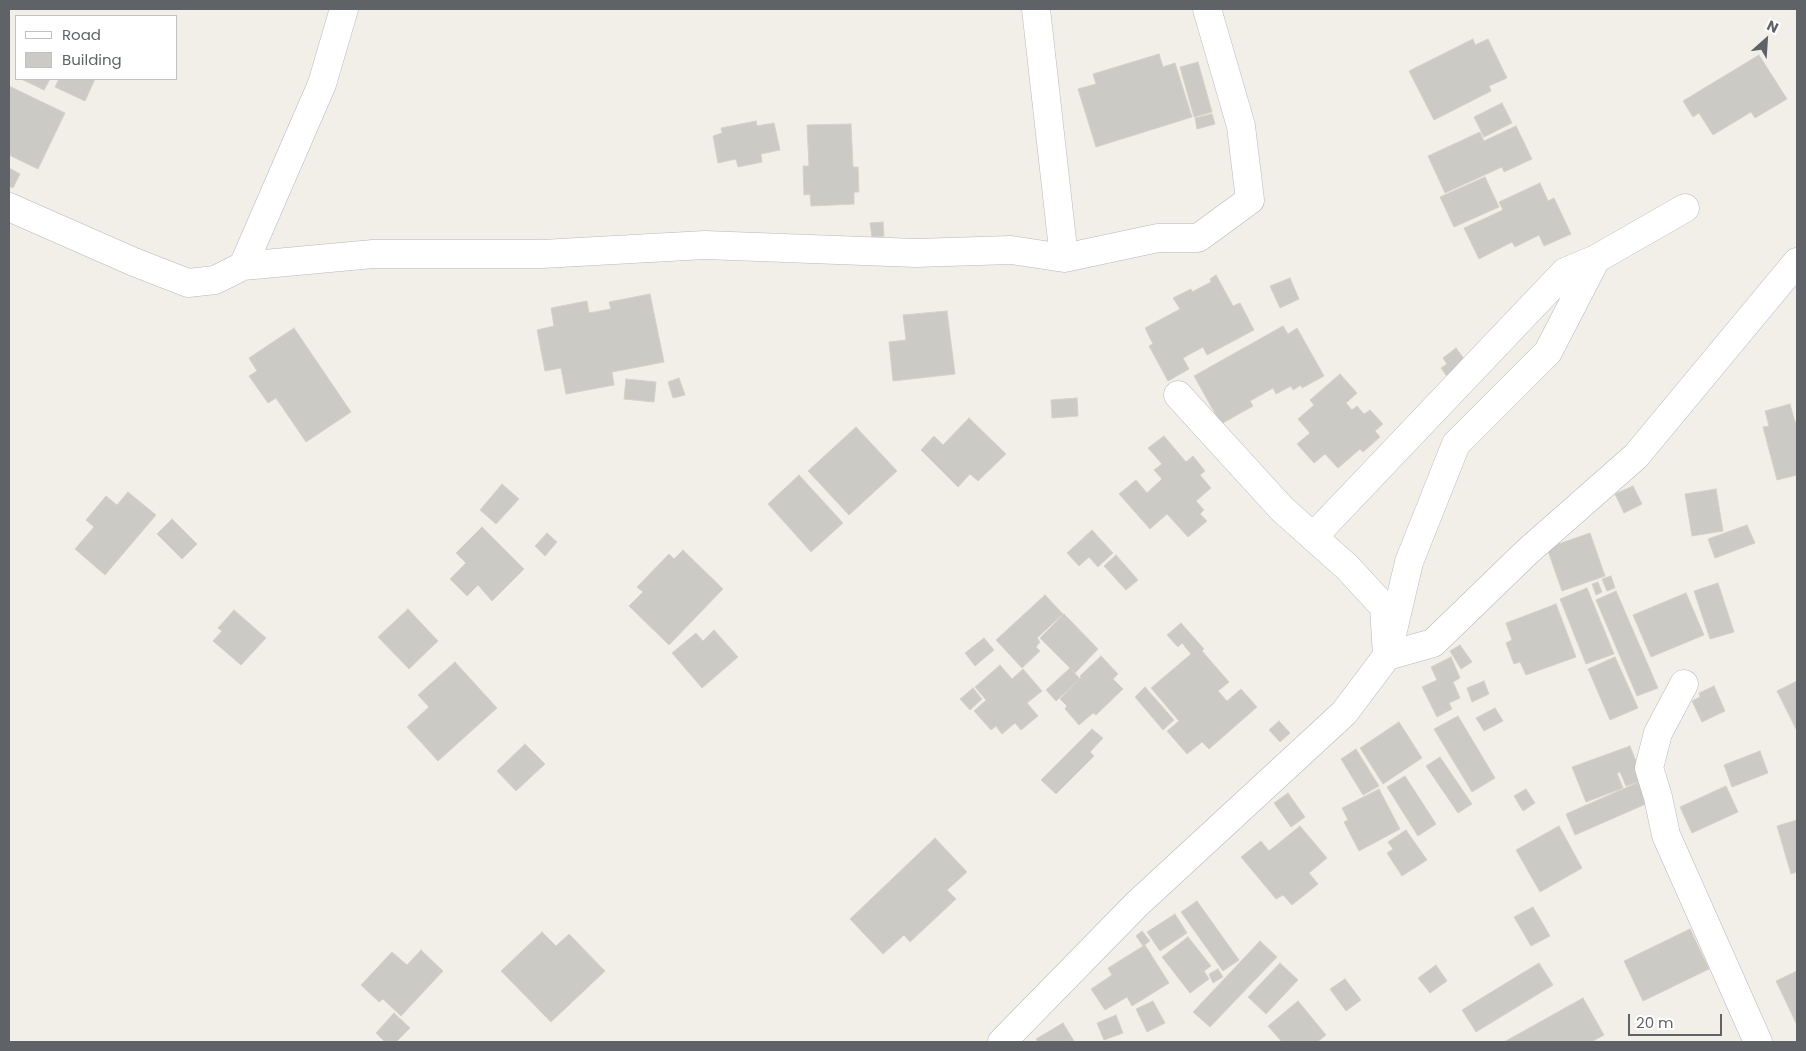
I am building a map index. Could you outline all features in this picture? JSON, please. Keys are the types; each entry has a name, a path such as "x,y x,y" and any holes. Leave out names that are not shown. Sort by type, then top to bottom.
{"street":[{"path":"243,266 322,84 344,9"},
{"path":"1036,9 1064,258"},
{"path":"9,207 134,262 188,283 215,280 243,266 373,254 542,254 705,244 916,253 1011,250 1064,258 1158,238 1198,238 1250,200 1241,126 1207,9"},
{"path":"1313,538 1565,272 1596,259 1685,208"},
{"path":"1002,1042 1137,904 1344,713 1388,656 1409,562 1456,444 1548,352 1596,259"},
{"path":"1388,656 1434,643 1527,552 1636,456 1797,262"},
{"path":"1178,394 1282,509 1347,567 1384,608 1388,656"},
{"path":"1684,684 1658,733 1649,768 1666,836 1758,1042"}],"building":[{"path":"1473,39 1475,45 1488,39 1507,78 1489,86 1491,91 1434,120 1409,71"},
{"path":"1159,54 1163,67 1175,63 1192,117 1096,147 1078,89 1096,84 1093,74"},
{"path":"1759,55 1787,99 1755,118 1751,112 1713,135 1699,113 1693,117 1683,101"},
{"path":"1198,62 1212,112 1194,117 1180,67"},
{"path":"23,80 49,80 44,90"},
{"path":"58,80 95,80 85,101 55,87"},
{"path":"9,86 65,113 38,169 9,155"},
{"path":"1502,103 1512,123 1484,137 1474,117"},
{"path":"1212,114 1215,124 1197,129 1195,118"},
{"path":"756,121 757,126 774,123 780,150 761,154 762,162 738,167 736,159 718,163 713,136 722,133 721,128"},
{"path":"851,124 853,167 858,167 859,192 854,192 854,204 811,206 810,194 804,195 803,166 809,166 807,125"},
{"path":"1516,126 1532,159 1504,172 1502,167 1445,193 1428,156 1480,132 1484,141"},
{"path":"9,168 20,174 13,188 9,186"},
{"path":"1485,177 1499,207 1454,227 1440,197"},
{"path":"1540,183 1548,201 1554,198 1571,234 1544,246 1539,235 1515,247 1512,242 1479,259 1464,228 1503,210 1499,202"},
{"path":"883,222 884,236 872,237 870,223"},
{"path":"1216,275 1233,306 1240,303 1254,330 1207,355 1203,347 1183,358 1189,369 1168,381 1149,346 1153,344 1145,328 1180,309 1173,298 1191,289 1192,292 1211,282 1210,279"},
{"path":"1290,278 1299,299 1280,308 1270,286"},
{"path":"650,294 664,362 612,372 614,385 566,394 561,368 545,371 537,330 554,326 551,308 587,301 589,313 611,309 609,302"},
{"path":"947,311 955,374 893,381 889,342 906,340 903,315"},
{"path":"1283,326 1288,334 1297,328 1324,376 1302,388 1301,385 1293,390 1291,386 1276,394 1273,388 1250,401 1253,406 1221,424 1194,376"},
{"path":"294,328 351,412 306,442 276,398 268,403 249,376 257,371 249,358"},
{"path":"1456,348 1468,364 1448,378 1441,368 1447,364 1443,358"},
{"path":"1340,374 1357,393 1346,403 1352,410 1357,406 1364,414 1370,410 1383,424 1375,431 1380,437 1363,452 1360,449 1338,468 1325,454 1314,463 1297,444 1310,433 1298,419 1314,405 1310,400"},
{"path":"679,378 685,395 673,398 668,382"},
{"path":"626,379 656,382 654,402 624,399"},
{"path":"1077,398 1078,416 1052,418 1051,400"},
{"path":"1790,404 1795,422 1797,422 1797,475 1777,480 1763,427 1769,426 1765,411"},
{"path":"969,418 1006,454 978,481 970,474 958,487 921,450 934,436 943,445"},
{"path":"856,427 897,471 849,515 808,471"},
{"path":"1164,436 1186,462 1193,456 1205,471 1200,475 1211,488 1196,501 1204,510 1200,514 1207,521 1188,537 1167,514 1150,529 1119,494 1136,480 1147,493 1162,479 1154,470 1162,464 1148,448"},
{"path":"799,475 843,523 811,552 768,504"},
{"path":"502,484 519,499 496,524 480,510"},
{"path":"1633,486 1642,504 1624,513 1615,494"},
{"path":"1716,489 1723,531 1692,536 1685,494"},
{"path":"128,492 156,515 105,575 75,549 94,527 86,520 106,496 117,505"},
{"path":"172,519 197,544 182,559 157,534"},
{"path":"1747,525 1755,543 1715,558 1708,539"},
{"path":"482,527 524,569 492,601 478,585 467,596 450,579 466,563 456,553"},
{"path":"1092,530 1113,553 1098,567 1089,557 1079,566 1067,553"},
{"path":"547,533 557,542 545,556 535,546"},
{"path":"1590,533 1605,576 1562,591 1547,548"},
{"path":"683,550 723,589 669,645 629,606 643,592 637,587 669,554 674,559"},
{"path":"1116,555 1138,580 1126,590 1104,566"},
{"path":"1611,576 1615,588 1607,591 1602,579"},
{"path":"1598,582 1602,592 1596,595 1592,584"},
{"path":"1718,583 1734,632 1710,639 1694,591"},
{"path":"1587,588 1614,654 1586,664 1560,599"},
{"path":"1616,591 1658,688 1637,696 1596,600"},
{"path":"1686,593 1704,635 1651,657 1633,615"},
{"path":"1045,595 1063,614 1037,638 1040,642 1036,647 1040,651 1022,668 996,640"},
{"path":"1556,604 1576,657 1526,675 1520,662 1514,664 1506,643 1512,640 1506,623"},
{"path":"408,609 438,641 409,669 378,637"},
{"path":"234,610 266,638 241,665 213,641 222,631 218,628"},
{"path":"1064,614 1098,649 1075,673 1040,638"},
{"path":"1181,623 1229,682 1218,691 1227,701 1241,689 1257,707 1209,749 1202,742 1187,754 1167,731 1179,721 1151,688 1191,654 1182,643 1178,647 1167,635"},
{"path":"714,630 738,657 702,688 672,653 696,633 703,641"},
{"path":"984,638 994,650 975,666 965,653"},
{"path":"1460,645 1472,662 1461,669 1450,651"},
{"path":"1101,656 1118,674 1113,679 1123,689 1096,715 1093,713 1079,725 1065,709 1067,706 1060,699"},
{"path":"1451,657 1460,678 1453,682 1460,698 1449,703 1452,709 1437,717 1422,687 1437,680 1431,667"},
{"path":"1615,657 1638,708 1610,720 1588,669"},
{"path":"455,662 497,708 438,761 407,727 429,707 418,695"},
{"path":"1000,665 1012,679 1023,669 1042,691 1027,703 1038,716 1021,730 1015,723 1002,734 996,726 991,730 974,711 986,700 975,687"},
{"path":"1070,668 1080,679 1056,701 1046,690"},
{"path":"1484,681 1489,694 1472,702 1467,688"},
{"path":"1797,681 1797,731 1777,691"},
{"path":"1714,686 1725,711 1702,722 1692,701 1700,697 1699,693"},
{"path":"1145,687 1174,720 1163,730 1135,697"},
{"path":"973,688 982,699 970,710 960,699"},
{"path":"1495,708 1503,721 1484,731 1476,718"},
{"path":"1458,716 1495,778 1472,792 1434,729"},
{"path":"1279,721 1290,733 1280,742 1269,730"},
{"path":"1399,722 1422,758 1383,784 1360,748"},
{"path":"1092,729 1103,738 1090,752 1094,756 1056,794 1041,780"},
{"path":"525,744 545,764 516,791 497,771"},
{"path":"1630,746 1643,780 1626,786 1620,772 1617,773 1623,788 1586,802 1572,767"},
{"path":"1356,749 1379,786 1363,795 1341,759"},
{"path":"1760,751 1768,773 1732,787 1724,765"},
{"path":"1440,757 1472,804 1458,813 1426,766"},
{"path":"1405,776 1436,824 1418,836 1387,787"},
{"path":"1639,782 1648,803 1575,835 1566,814"},
{"path":"1726,786 1738,812 1692,833 1680,807"},
{"path":"1379,789 1400,829 1359,851 1344,822 1348,820 1342,808"},
{"path":"1526,789 1535,803 1523,811 1514,796"},
{"path":"1288,793 1305,817 1291,827 1274,803"},
{"path":"1797,820 1797,872 1791,874 1777,826"},
{"path":"1300,826 1327,858 1309,873 1318,884 1292,905 1283,895 1276,899 1241,857 1261,841 1269,851"},
{"path":"1559,826 1582,868 1540,892 1516,850"},
{"path":"1406,830 1427,860 1402,876 1387,853 1393,849 1388,842"},
{"path":"935,838 967,872 947,890 956,899 910,942 904,935 883,954 850,919"},
{"path":"1197,901 1239,960 1223,971 1181,912"},
{"path":"1533,907 1550,936 1531,946 1514,917"},
{"path":"1175,914 1187,933 1160,951 1147,932"},
{"path":"1690,929 1709,969 1643,1001 1624,961"},
{"path":"1142,931 1150,941 1143,946 1136,936"},
{"path":"542,932 556,946 569,934 605,971 551,1022 501,971"},
{"path":"1188,937 1211,966 1204,971 1209,979 1190,993 1162,957"},
{"path":"1260,941 1277,957 1210,1027 1193,1012"},
{"path":"1145,945 1169,983 1132,1006 1127,997 1105,1010 1091,989 1112,975 1108,968"},
{"path":"421,950 443,971 401,1016 383,999 379,1002 361,985 392,952 407,965"},
{"path":"1280,963 1298,980 1266,1014 1248,997"},
{"path":"1539,963 1553,985 1476,1032 1462,1010"},
{"path":"1436,965 1447,981 1430,993 1418,978"},
{"path":"1218,969 1223,977 1213,983 1209,974"},
{"path":"1797,971 1797,1025 1776,981"},
{"path":"1345,979 1361,1000 1346,1011 1330,989"},
{"path":"1583,998 1604,1035 1591,1042 1504,1042"},
{"path":"1153,1001 1165,1023 1147,1032 1136,1009"},
{"path":"1298,1001 1326,1035 1317,1042 1282,1042 1268,1026"},
{"path":"394,1013 410,1028 396,1042 385,1042 376,1033"},
{"path":"1116,1015 1123,1033 1104,1040 1097,1023"},
{"path":"1063,1023 1074,1041 1038,1042 1036,1039"}]}
